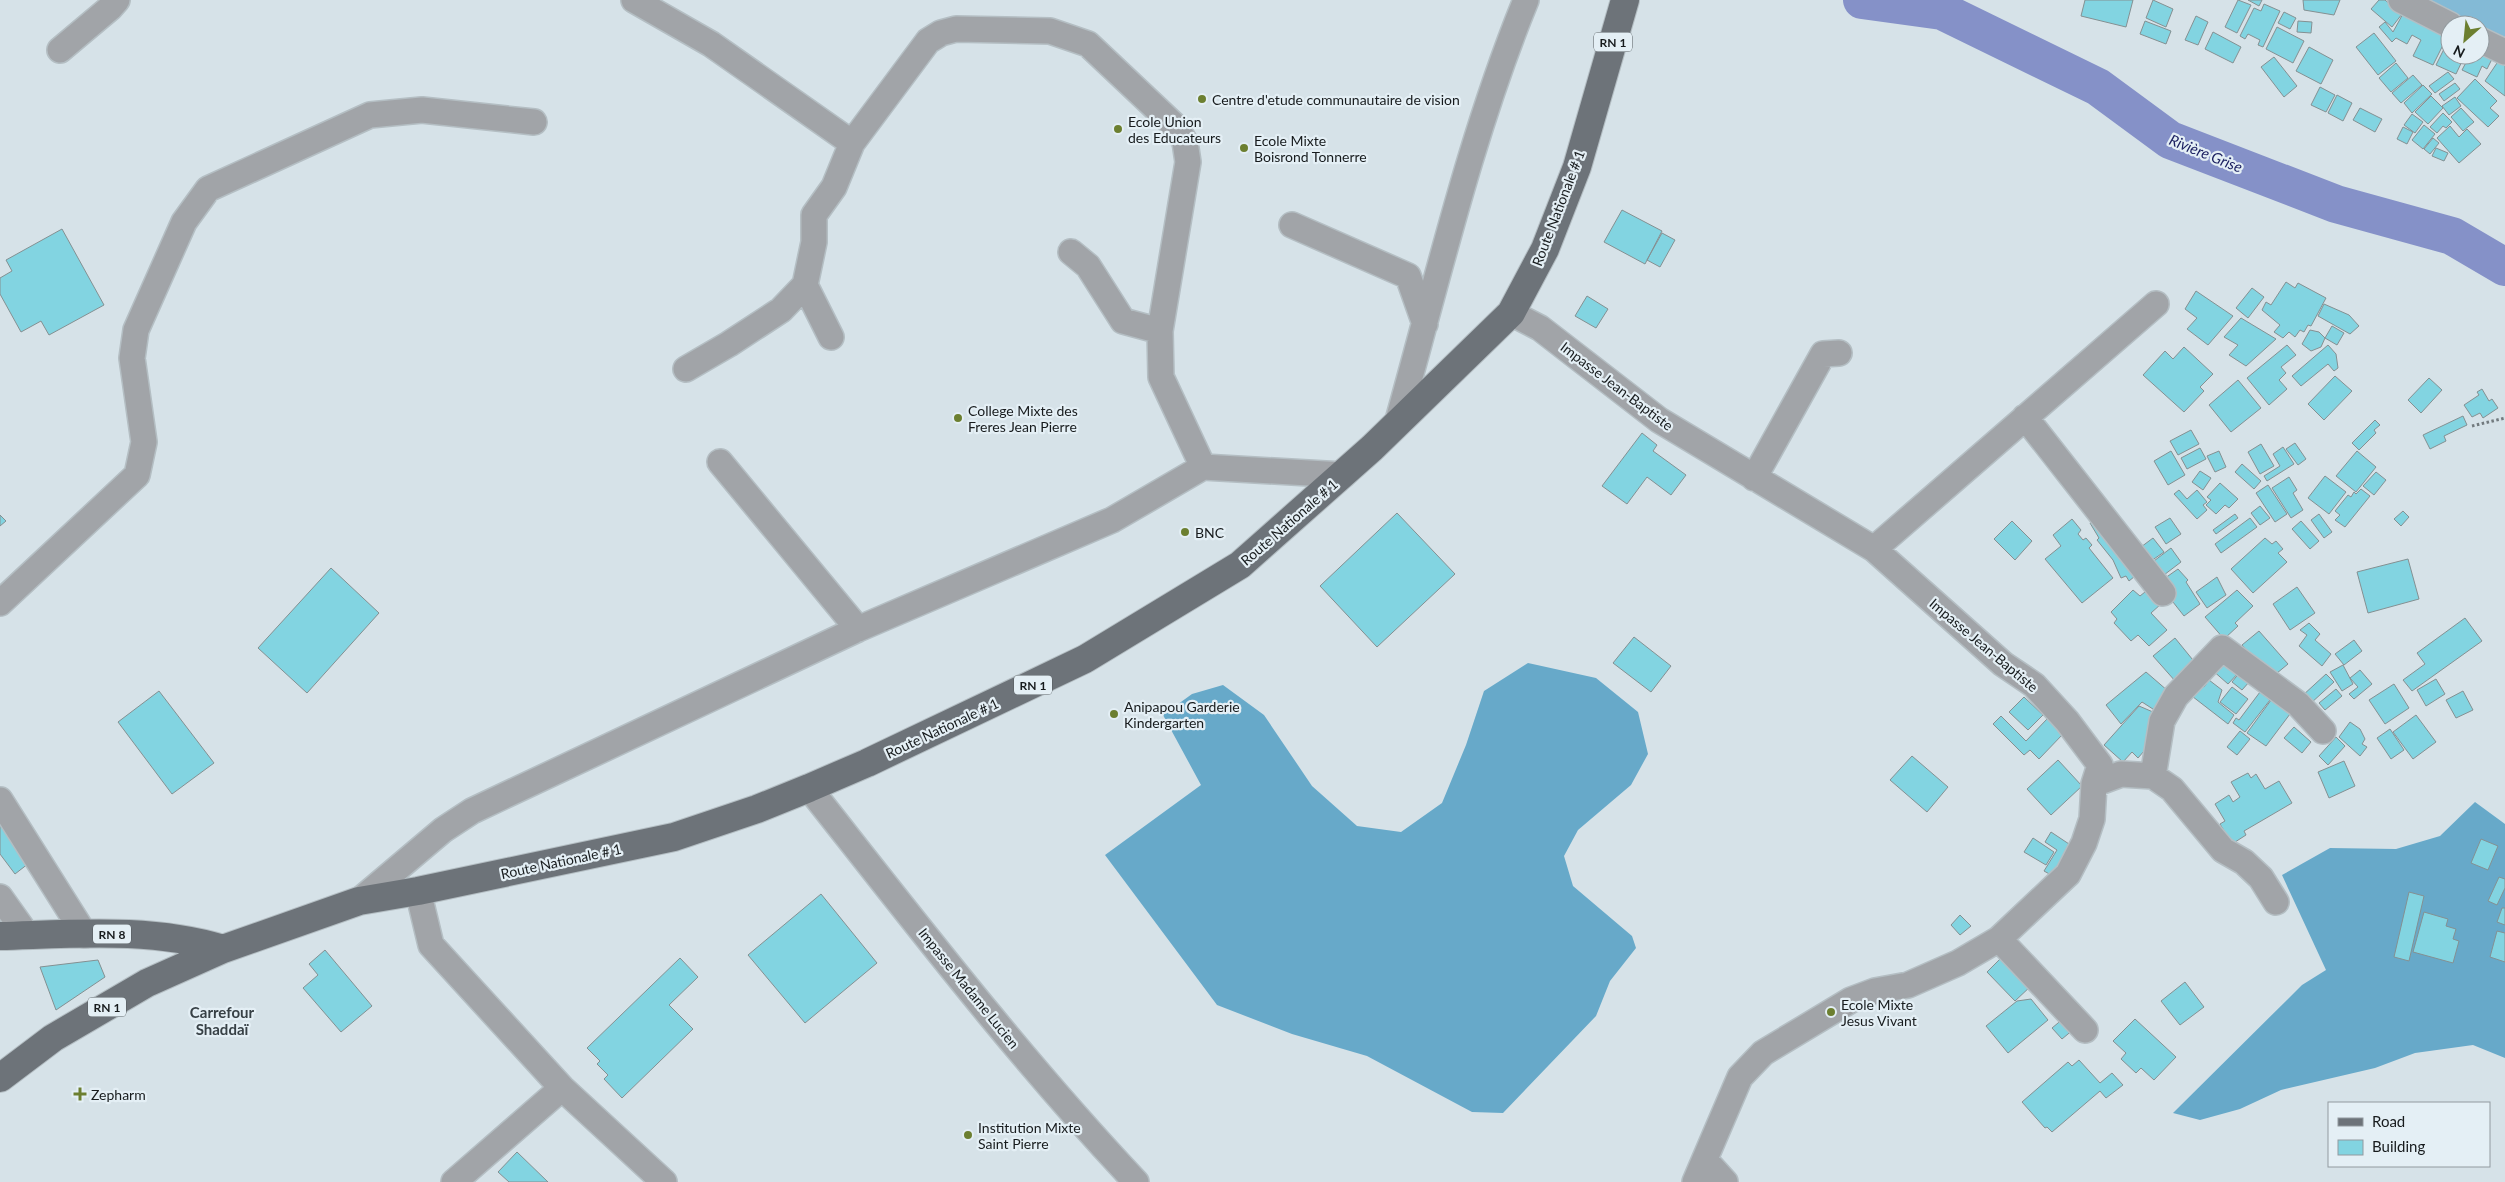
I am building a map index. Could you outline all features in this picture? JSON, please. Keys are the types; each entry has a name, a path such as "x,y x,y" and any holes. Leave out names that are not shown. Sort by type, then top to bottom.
{"main road":[{"name":"Route Nationale # 1","path":"0,1078 53,1038 147,983 222,949 359,901 418,891 674,837 757,809 867,764 1085,659 1240,565 1397,424 1511,312 1545,249 1577,168 1626,0"},
{"name":"RN 8","path":"0,936 162,935 192,940 222,949"}],"street":[{"path":"60,50 117,0"},
{"path":"634,0 711,44 852,143"},
{"path":"1397,424 1468,164 1508,43 1526,0"},
{"path":"2401,0 2440,20"},
{"path":"686,369 781,310 805,285 814,242 814,215 834,187 852,143 928,41 941,33 956,29 1050,31 1088,44 1176,126 1185,142 1188,162 1160,331 1161,377 1203,467"},
{"path":"2490,45 2505,52"},
{"path":"0,603 137,475 144,442 132,358 136,330 184,222 208,189 370,116 422,110 534,122"},
{"path":"1292,224 1408,276 1425,324"},
{"path":"1071,252 1088,266 1123,320 1160,331"},
{"path":"805,285 832,337"},
{"path":"1874,549 2156,304"},
{"name":"Impasse Jean-Baptiste","path":"1511,312 1540,328 1659,420 1874,549 2003,664 2034,685 2067,721 2100,765 2094,784 2092,819 2084,843 2068,874 1999,940 1958,963 1908,985 1875,991 1851,1000 1763,1053 1740,1077 1695,1182"},
{"path":"1754,478 1823,354 1839,353"},
{"path":"2025,417 2163,593"},
{"path":"720,462 858,629"},
{"path":"359,901 444,830 472,811 858,629 1112,520 1203,467 1343,474"},
{"path":"2153,776 2162,720 2176,696 2222,648 2298,704 2322,731"},
{"path":"2094,784 2121,774 2153,776 2172,789 2223,850 2244,862 2261,878 2276,902"},
{"name":"Impasse Madame Lucien","path":"808,788 1073,1114 1136,1182"},
{"path":"0,800 85,935"},
{"path":"418,891 431,945 562,1088 664,1182"},
{"path":"0,897 27,935"},
{"path":"1999,940 2084,1030"},
{"path":"454,1182 562,1088"},
{"path":"1705,1160 1725,1182"}],"path":[{"path":"2472,426 2505,418"}],"shaded area":[{"path":"2416,0 2505,0 2505,37 2490,31 2490,15 2452,15"},
{"path":"1528,663 1596,678 1638,712 1648,754 1631,785 1578,830 1564,856 1573,886 1632,936 1636,948 1610,981 1596,1016 1503,1113 1472,1112 1367,1056 1292,1034 1217,1005 1105,855 1201,785 1163,715 1192,694 1223,685 1264,715 1312,786 1357,826 1401,832 1442,803 1466,745 1484,691"},
{"path":"2475,802 2505,824 2505,1058 2473,1045 2415,1053 2375,1068 2281,1090 2240,1109 2200,1120 2173,1113 2302,985 2326,970 2282,875 2330,848 2396,849 2440,836"}],"building":[{"path":"2085,0 2133,0 2126,27 2081,16"},
{"path":"2153,0 2173,9 2166,27 2146,18"},
{"path":"2238,0 2251,5 2237,33 2225,27"},
{"path":"2248,0 2262,0 2259,6"},
{"path":"2303,0 2340,0 2334,15 2304,10"},
{"path":"2379,0 2385,0 2402,14 2392,27 2371,9"},
{"path":"2264,4 2280,11 2263,47 2258,45 2260,40 2248,34 2245,39 2240,36 2254,8 2261,11"},
{"path":"2405,10 2440,28 2440,51 2433,65 2413,56 2421,40 2412,35 2407,44 2396,38 2392,42 2379,27 2385,22 2393,32"},
{"path":"2284,12 2296,18 2290,29 2278,23"},
{"path":"2196,16 2208,22 2198,45 2185,40"},
{"path":"2145,21 2171,31 2166,44 2140,34"},
{"path":"2298,21 2312,22 2311,33 2297,32"},
{"path":"2277,27 2304,41 2293,63 2266,49"},
{"path":"2213,32 2241,47 2233,63 2205,49"},
{"path":"2374,33 2396,61 2378,75 2356,47"},
{"path":"2309,47 2333,60 2321,84 2296,71"},
{"path":"2490,51 2495,53 2490,63"},
{"path":"2274,57 2297,86 2284,97 2261,67"},
{"path":"2440,57 2440,65 2460,65 2456,74 2436,65"},
{"path":"2501,57 2505,60 2505,96 2485,81"},
{"path":"2396,63 2408,78 2391,92 2379,78"},
{"path":"2465,65 2489,65 2487,69 2482,66 2477,77 2462,70"},
{"path":"2448,72 2454,79 2435,93 2429,86"},
{"path":"2413,75 2422,85 2401,103 2392,93"},
{"path":"2475,79 2497,101 2490,108 2499,116 2488,127 2457,98"},
{"path":"2455,83 2460,89 2444,101 2439,94"},
{"path":"2423,85 2432,94 2412,113 2404,103"},
{"path":"2320,87 2335,95 2326,112 2311,105"},
{"path":"2337,95 2352,103 2343,121 2328,113"},
{"path":"2431,96 2443,108 2428,124 2415,112"},
{"path":"2455,97 2461,106 2449,115 2442,106"},
{"path":"2360,108 2382,119 2375,132 2353,120"},
{"path":"2461,108 2474,122 2463,131 2451,117"},
{"path":"2443,113 2452,122 2446,128 2443,126 2437,133 2430,127"},
{"path":"2412,114 2423,122 2415,133 2404,125"},
{"path":"2424,125 2435,134 2423,149 2412,140"},
{"path":"2450,126 2459,137 2467,129 2481,144 2459,163 2437,138"},
{"path":"2403,127 2413,132 2407,144 2397,139"},
{"path":"2433,138 2439,143 2430,154 2424,149"},
{"path":"2436,148 2448,153 2444,161 2432,156"},
{"path":"1622,210 1662,231 1645,264 1604,242"},
{"path":"62,229 104,305 49,335 41,321 21,332 0,294 0,278 12,271 6,260"},
{"path":"1662,233 1675,240 1660,267 1647,260"},
{"path":"2286,282 2295,288 2298,283 2326,298 2311,326 2308,325 2304,332 2300,330 2295,337 2289,332 2283,338 2274,332 2280,325 2262,310 2266,302 2271,305"},
{"path":"2252,288 2264,297 2248,318 2236,308"},
{"path":"2196,291 2233,316 2208,345 2187,329 2197,318 2185,309"},
{"path":"1587,296 1608,309 1596,328 1575,316"},
{"path":"2324,304 2349,315 2359,326 2350,334 2318,316"},
{"path":"2241,318 2276,339 2246,366 2229,355 2238,345 2224,337"},
{"path":"2332,326 2344,333 2337,345 2325,338"},
{"path":"2310,330 2319,332 2325,338 2321,347 2311,351 2302,344"},
{"path":"2287,345 2296,355 2281,367 2286,373 2279,380 2287,389 2269,405 2247,378"},
{"path":"2328,345 2336,354 2338,368 2334,371 2328,364 2301,386 2292,376"},
{"path":"2184,347 2213,374 2200,387 2204,391 2184,412 2143,375 2165,351 2173,359"},
{"path":"2335,376 2352,391 2324,420 2308,404"},
{"path":"2429,378 2442,390 2421,413 2408,400"},
{"path":"2238,380 2261,408 2231,432 2209,405"},
{"path":"2482,389 2489,401 2492,399 2498,408 2483,418 2480,413 2472,417 2464,405 2479,395 2477,392"},
{"path":"2463,416 2467,425 2444,436 2446,441 2430,449 2423,435"},
{"path":"2375,420 2380,425 2374,430 2376,433 2359,450 2352,443"},
{"path":"2191,430 2199,444 2178,455 2170,441"},
{"path":"1642,433 1657,445 1653,451 1686,475 1671,495 1647,477 1627,504 1602,486"},
{"path":"2295,443 2306,459 2298,465 2286,449"},
{"path":"2261,444 2274,466 2260,474 2248,452"},
{"path":"2283,447 2294,464 2267,481 2264,476 2280,466 2273,454"},
{"path":"2200,448 2206,459 2187,469 2181,458"},
{"path":"2171,451 2185,475 2168,485 2154,461"},
{"path":"2219,451 2226,467 2215,472 2207,456"},
{"path":"2357,451 2376,467 2356,492 2336,476"},
{"path":"2242,464 2261,481 2254,489 2235,472"},
{"path":"2200,471 2211,478 2203,490 2192,482"},
{"path":"2376,472 2386,480 2374,495 2363,486"},
{"path":"2325,476 2346,492 2329,514 2308,498"},
{"path":"2289,477 2297,490 2293,493 2303,510 2291,518 2272,488"},
{"path":"2220,483 2238,499 2229,508 2225,505 2216,514 2206,505 2211,500 2207,497"},
{"path":"2268,485 2287,514 2275,522 2256,493"},
{"path":"2361,489 2370,496 2345,527 2335,520 2340,515 2335,511 2348,495 2351,497 2354,492 2356,494"},
{"path":"2179,490 2187,499 2197,490 2207,502 2203,505 2207,510 2197,519 2174,494"},
{"path":"2260,506 2270,518 2260,525 2251,513"},
{"path":"2403,511 2409,517 2401,526 2394,519"},
{"path":"1397,513 1455,574 1377,647 1320,586"},
{"path":"2235,514 2238,518 2216,534 2213,530"},
{"path":"2319,514 2332,532 2324,538 2311,520"},
{"path":"0,515 6,521 0,526"},
{"path":"2170,518 2181,534 2166,544 2155,527"},
{"path":"2250,518 2257,527 2221,553 2215,544"},
{"path":"2072,519 2081,530 2078,534 2083,540 2086,538 2092,545 2089,548 2113,578 2082,603 2045,559 2061,546 2053,535"},
{"path":"2096,519 2140,572 2129,581 2126,576 2121,578 2113,560 2097,540 2099,538 2090,523"},
{"path":"2012,521 2032,541 2015,560 1994,539"},
{"path":"2301,521 2319,541 2310,549 2292,529"},
{"path":"2153,538 2164,552 2151,561 2141,547"},
{"path":"2265,538 2272,544 2276,541 2283,549 2278,553 2287,562 2253,593 2231,569"},
{"path":"2171,548 2181,562 2160,578 2150,564"},
{"path":"2408,559 2419,599 2368,613 2357,572"},
{"path":"331,568 379,613 307,693 258,648"},
{"path":"2178,569 2188,580 2186,582 2200,604 2184,616 2158,583"},
{"path":"2217,577 2226,595 2207,608 2196,592"},
{"path":"2297,587 2315,613 2290,630 2273,604"},
{"path":"2133,590 2140,596 2145,592 2161,604 2151,613 2167,630 2149,646 2138,635 2131,641 2114,623 2117,619 2111,612"},
{"path":"2237,590 2253,606 2235,623 2238,626 2224,639 2205,617"},
{"path":"2465,618 2482,641 2412,691 2403,680 2425,664 2417,653"},
{"path":"2309,623 2320,634 2315,640 2331,654 2322,666 2299,646 2307,635 2300,630"},
{"path":"2259,631 2288,664 2271,678 2242,645"},
{"path":"1634,637 1671,666 1651,692 1613,663"},
{"path":"2175,638 2197,665 2176,682 2153,656"},
{"path":"2354,640 2362,651 2344,665 2335,654"},
{"path":"2223,656 2240,671 2228,684 2211,669"},
{"path":"2343,665 2353,684 2342,691 2330,672"},
{"path":"2360,670 2372,684 2354,699 2349,694 2358,687 2350,678"},
{"path":"2146,672 2168,691 2156,711 2142,702 2121,724 2106,705"},
{"path":"2240,672 2250,681 2242,690 2232,682"},
{"path":"2326,674 2334,682 2310,704 2302,696"},
{"path":"2436,679 2445,694 2426,706 2417,690"},
{"path":"2209,680 2222,690 2218,702 2234,715 2228,724 2188,693 2196,682 2204,687"},
{"path":"2394,684 2409,708 2385,724 2369,700"},
{"path":"2232,687 2248,699 2236,714 2220,702"},
{"path":"2336,689 2342,696 2325,710 2319,703"},
{"path":"159,691 214,763 172,794 118,722"},
{"path":"2463,691 2473,710 2456,718 2446,700"},
{"path":"2260,692 2270,700 2245,732 2233,723 2236,718 2239,720"},
{"path":"2274,696 2293,710 2266,746 2247,733"},
{"path":"2024,697 2043,715 2028,730 2009,712"},
{"path":"2139,706 2160,715 2150,744 2138,758 2132,752 2123,762 2104,745"},
{"path":"2416,715 2436,742 2413,759 2393,732"},
{"path":"2001,716 2026,741 2047,719 2063,734 2039,759 2030,750 2024,755 1993,724"},
{"path":"2350,722 2360,729 2365,739 2362,744 2367,747 2360,756 2339,737"},
{"path":"2294,727 2311,742 2302,753 2284,738"},
{"path":"2390,729 2404,750 2391,759 2377,738"},
{"path":"2240,731 2250,739 2237,755 2227,747"},
{"path":"2336,737 2345,746 2328,765 2319,756"},
{"path":"1912,756 1948,787 1927,812 1890,780"},
{"path":"2058,760 2082,786 2051,815 2027,789"},
{"path":"2344,761 2355,786 2329,798 2318,772"},
{"path":"2248,773 2251,778 2256,774 2265,789 2279,781 2292,803 2244,831 2246,835 2232,844 2220,824 2225,821 2215,804 2229,795 2233,802 2240,797 2231,782"},
{"path":"0,817 33,860 15,874 0,854"},
{"path":"2051,832 2072,846 2053,876 2044,871 2057,850 2045,842"},
{"path":"2033,838 2054,852 2046,865 2024,852"},
{"path":"2481,839 2498,846 2488,870 2471,863"},
{"path":"2499,877 2505,879 2505,888 2497,905 2488,901"},
{"path":"2409,892 2424,896 2409,961 2394,957"},
{"path":"821,894 877,963 805,1023 748,955"},
{"path":"2502,908 2505,908 2505,925 2497,922"},
{"path":"2424,912 2448,919 2446,926 2456,929 2453,939 2459,941 2453,963 2413,952"},
{"path":"1960,915 1971,926 1960,935 1951,925"},
{"path":"2497,931 2505,933 2505,962 2490,957"},
{"path":"325,950 372,1006 341,1032 303,988 318,975 309,964"},
{"path":"2003,956 2032,985 2015,1001 1987,972"},
{"path":"680,958 698,977 669,1005 693,1029 622,1098 604,1079 608,1075 597,1064 600,1061 587,1048"},
{"path":"98,960 105,977 56,1010 40,967"},
{"path":"2185,982 2204,1007 2180,1025 2161,1001"},
{"path":"2031,999 2048,1020 2008,1053 1986,1026 2017,1001"},
{"path":"2064,1018 2074,1029 2062,1039 2052,1028"},
{"path":"2135,1019 2176,1057 2154,1080 2141,1068 2136,1073 2121,1059 2126,1053 2113,1041"},
{"path":"2079,1060 2100,1083 2112,1073 2123,1085 2106,1098 2100,1091 2052,1132 2047,1127 2045,1128 2022,1102 2068,1062 2072,1066"},
{"path":"517,1152 548,1182 509,1182 498,1172"}],"waterway":[{"name":"Rivière Grise","path":"1862,0 1942,11 2098,87 2170,140 2336,204 2452,236 2505,267"}],"place":[{"name":"Centre d'etude communautaire de vision","path":"1202,99"},
{"name":"Ecole Union des Educateurs","path":"1118,129"},
{"name":"Ecole Mixte Boisrond Tonnerre","path":"1244,148"},
{"name":"College Mixte des Freres Jean Pierre","path":"958,418"},
{"name":"BNC","path":"1185,532"},
{"name":"Anipapou Garderie Kindergarten","path":"1114,714"},
{"name":"Ecole Mixte Jesus Vivant","path":"1831,1012"},
{"name":"Zepharm","path":"80,1094"},
{"name":"Institution Mixte Saint Pierre","path":"968,1135"}],"district":[{"name":"Carrefour Shaddaï","path":"222,1020"}]}
